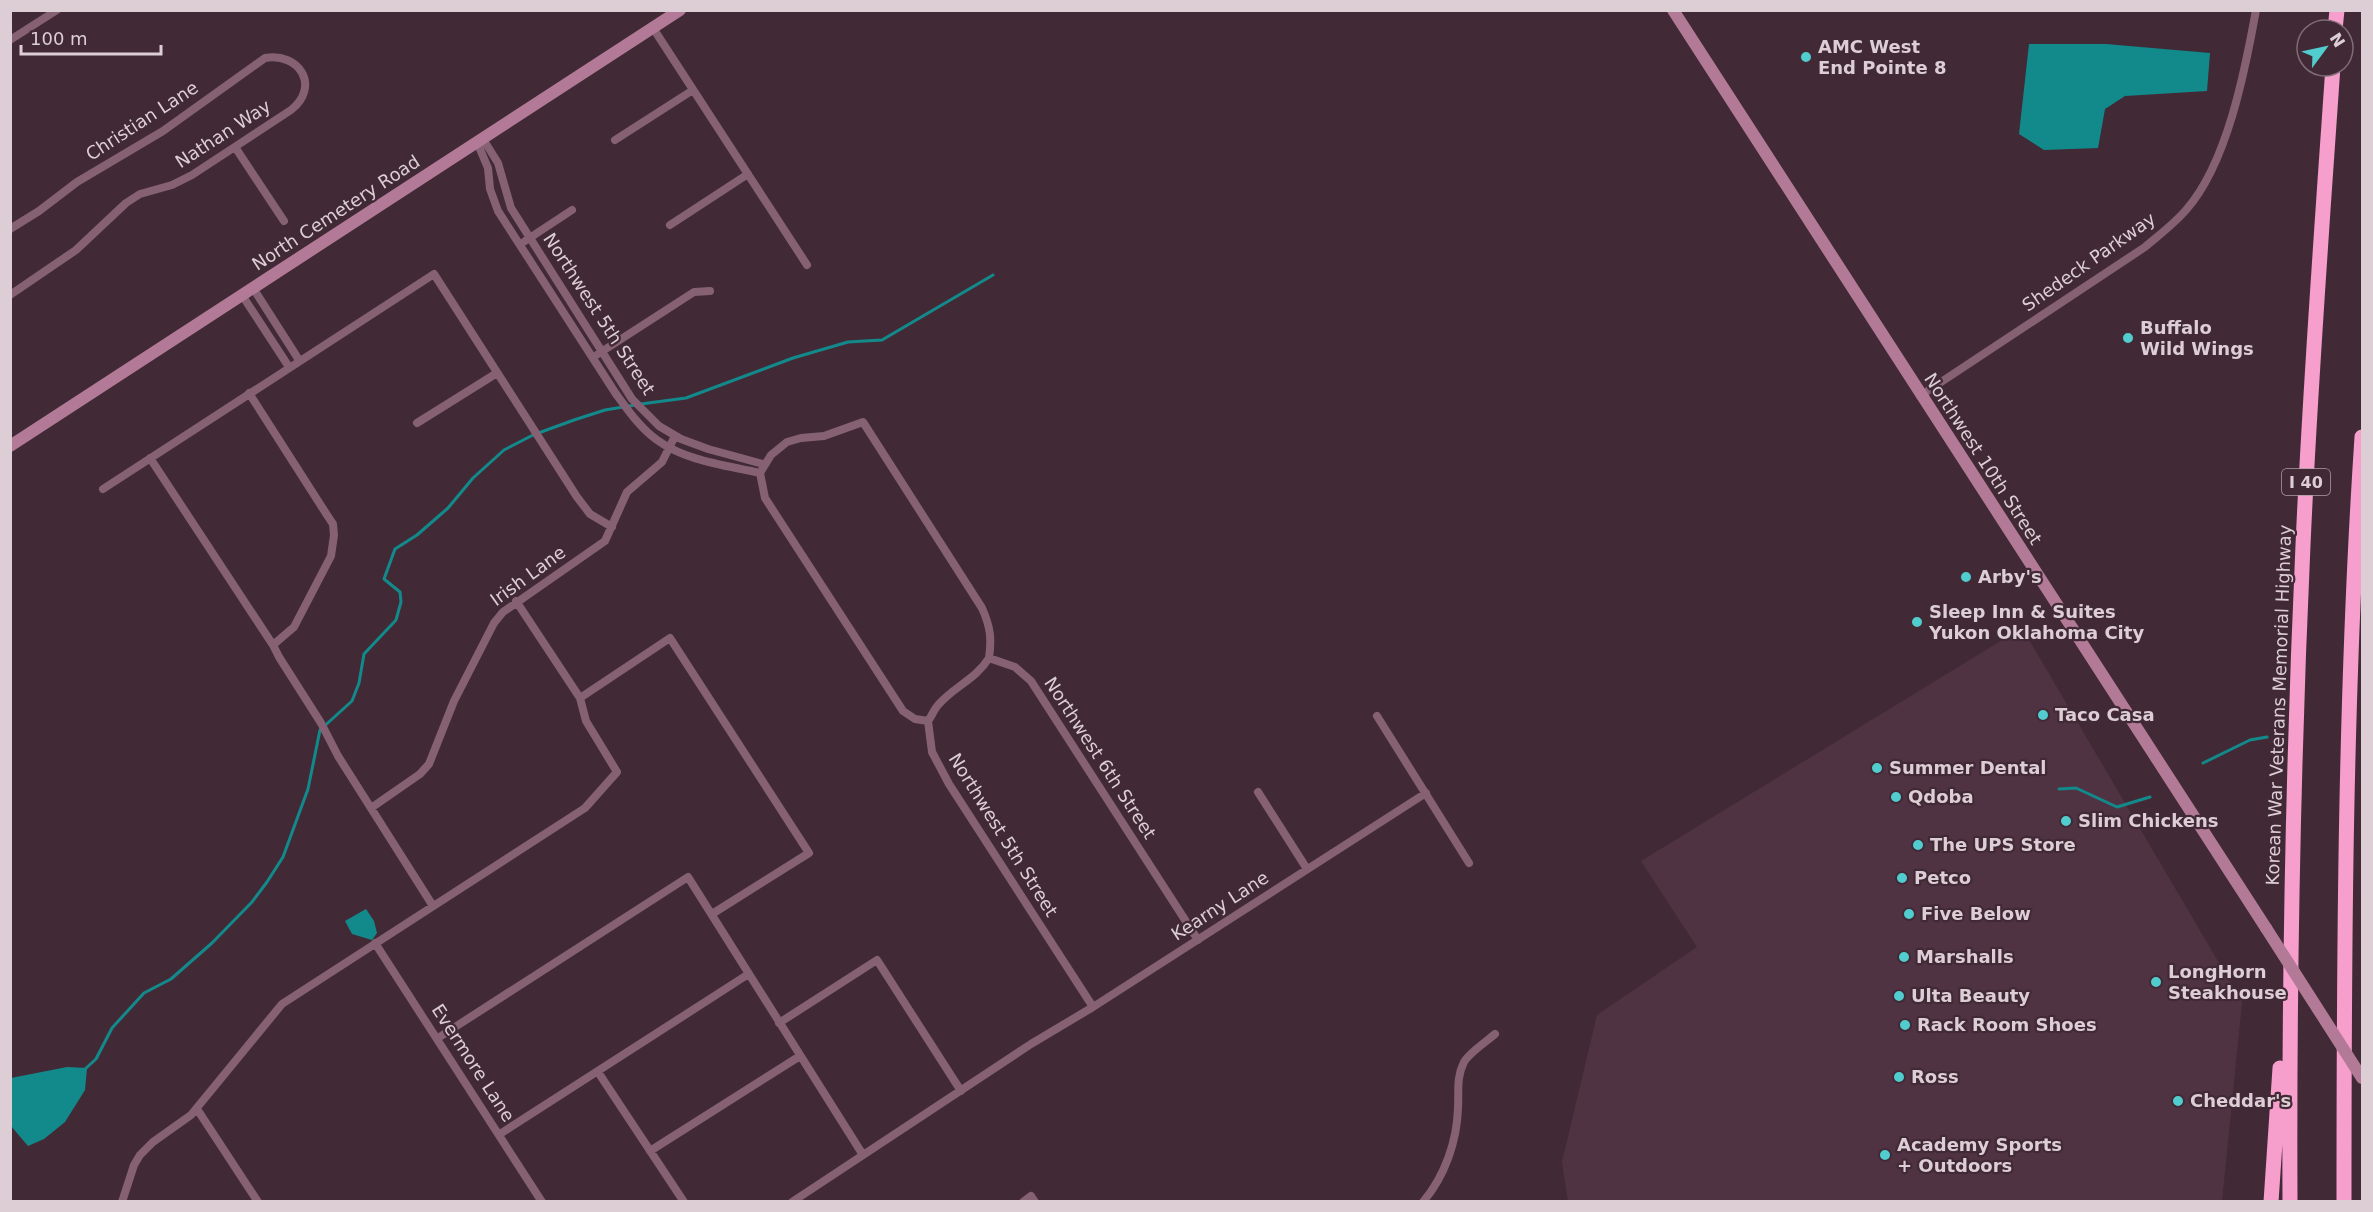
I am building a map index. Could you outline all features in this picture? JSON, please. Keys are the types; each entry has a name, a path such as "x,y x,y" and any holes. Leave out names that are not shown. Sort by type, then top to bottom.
{"highway":[{"name":"Korean War Veterans Memorial Highway","path":"2290,1202 2289,1009 2302,546 2332,78"},
{"path":"2344,1202 2346,855 2362,438"},
{"path":"2271,1202 2281,1060 2289,1009"}],"main road":[{"name":"North Cemetery Road","path":"10,446 680,10"},
{"name":"Northwest 10th Street","path":"1673,10 2362,1078"}],"street":[{"path":"10,40 57,10"},
{"name":"Shedeck Parkway","path":"1920,396 2145,247 2187,208 2205,183 2218,159 2241,80 2256,10"},
{"path":"653,28 807,265"},
{"name":"Christian Lane","path":"10,229 36,213 77,182 163,131 265,58 282,57 295,65"},
{"name":"Nathan Way","path":"10,295 76,250 126,203 140,194 172,185 192,176 300,103 306,86 303,75 295,65"},
{"path":"615,140 693,90"},
{"name":"Northwest 5th Street","path":"480,141 498,164 511,208 632,399 659,426 675,436 761,469"},
{"name":"Northwest 5th Street","path":"480,141 488,168 490,189 498,211 637,421 657,440 694,459 761,469"},
{"path":"235,147 284,221"},
{"path":"670,225 748,174"},
{"path":"520,244 572,210"},
{"path":"103,489 434,274 577,497 590,514 612,527"},
{"path":"593,357 694,292 710,291"},
{"path":"247,292 299,360"},
{"path":"247,292 289,367"},
{"path":"417,423 497,372"},
{"path":"249,393 333,524 331,556 294,627 273,645"},
{"path":"863,422 982,608 990,626 989,658 983,669 938,705 928,721 915,719 903,711 765,498 761,469 778,448 794,439 824,436 863,422"},
{"name":"Irish Lane","path":"371,808 420,774 429,764 454,701 494,623 516,602 605,541 627,492 662,462 675,436"},
{"path":"150,458 273,645 433,906"},
{"path":"123,1202 134,1165 140,1155 197,1109 282,1004 585,808 617,772 586,721 580,698 516,602"},
{"path":"580,698 670,638 809,853 712,914"},
{"name":"Northwest 6th Street","path":"989,658 1015,667 1031,681 1197,940"},
{"path":"1377,716 1468,863"},
{"name":"Northwest 5th Street","path":"928,721 932,752 949,784 1093,1007"},
{"path":"1258,792 1307,869"},
{"name":"Kearny Lane","path":"792,1202 1031,1044 1093,1007 1426,793"},
{"path":"438,1038 687,877 863,1155"},
{"name":"Evermore Lane","path":"375,943 542,1202"},
{"path":"779,1023 877,960 961,1091"},
{"path":"500,1134 747,975"},
{"path":"1423,1202 1446,1164 1454,1140 1458,1108 1458,1081 1465,1061 1495,1034"},
{"path":"650,1151 800,1056"},
{"path":"598,1072 684,1202"},
{"path":"197,1109 258,1202"},
{"path":"1023,1202 1033,1199"}],"shaded area":[{"path":"2022,628 2242,1002 2222,1201 1568,1201 1562,1162 1597,1015 1697,947 1641,861"}],"water":[{"path":"2029,44 2106,44 2210,53 2207,91 2125,96 2105,109 2098,148 2044,150 2019,134"},
{"path":"366,909 374,921 377,933 372,940 352,934 345,921"},
{"path":"67,1067 87,1068 85,1090 65,1122 44,1139 28,1146 11,1126 11,1078"}],"waterway":[{"path":"641,404 686,398 793,358 848,342 882,340 993,275"},
{"path":"84,1070 96,1059 112,1028 144,993 171,979 212,943 252,902 283,857 308,789 320,730 352,701 359,683 364,654 396,620 401,602 400,592 384,579 395,549 417,535 448,508 473,478 504,450 533,435 574,420 605,410 635,405"},
{"path":"2203,763 2250,740 2267,737"},
{"path":"2059,789 2076,788 2117,807 2150,797"}],"place":[{"name":"AMC West End Pointe 8","path":"1806,57"},
{"name":"Buffalo Wild Wings","path":"2128,338"},
{"name":"Arby's","path":"1966,577"},
{"name":"Sleep Inn & Suites Yukon Oklahoma City","path":"1917,622"},
{"name":"Taco Casa","path":"2043,715"},
{"name":"Summer Dental","path":"1877,768"},
{"name":"Qdoba","path":"1896,797"},
{"name":"Slim Chickens","path":"2066,821"},
{"name":"The UPS Store","path":"1918,845"},
{"name":"Petco","path":"1902,878"},
{"name":"Five Below","path":"1909,914"},
{"name":"Marshalls","path":"1904,957"},
{"name":"LongHorn Steakhouse","path":"2156,982"},
{"name":"Ulta Beauty","path":"1899,996"},
{"name":"Rack Room Shoes","path":"1905,1025"},
{"name":"Ross","path":"1899,1077"},
{"name":"Cheddar's","path":"2178,1101"},
{"name":"Academy Sports + Outdoors","path":"1885,1155"}]}
